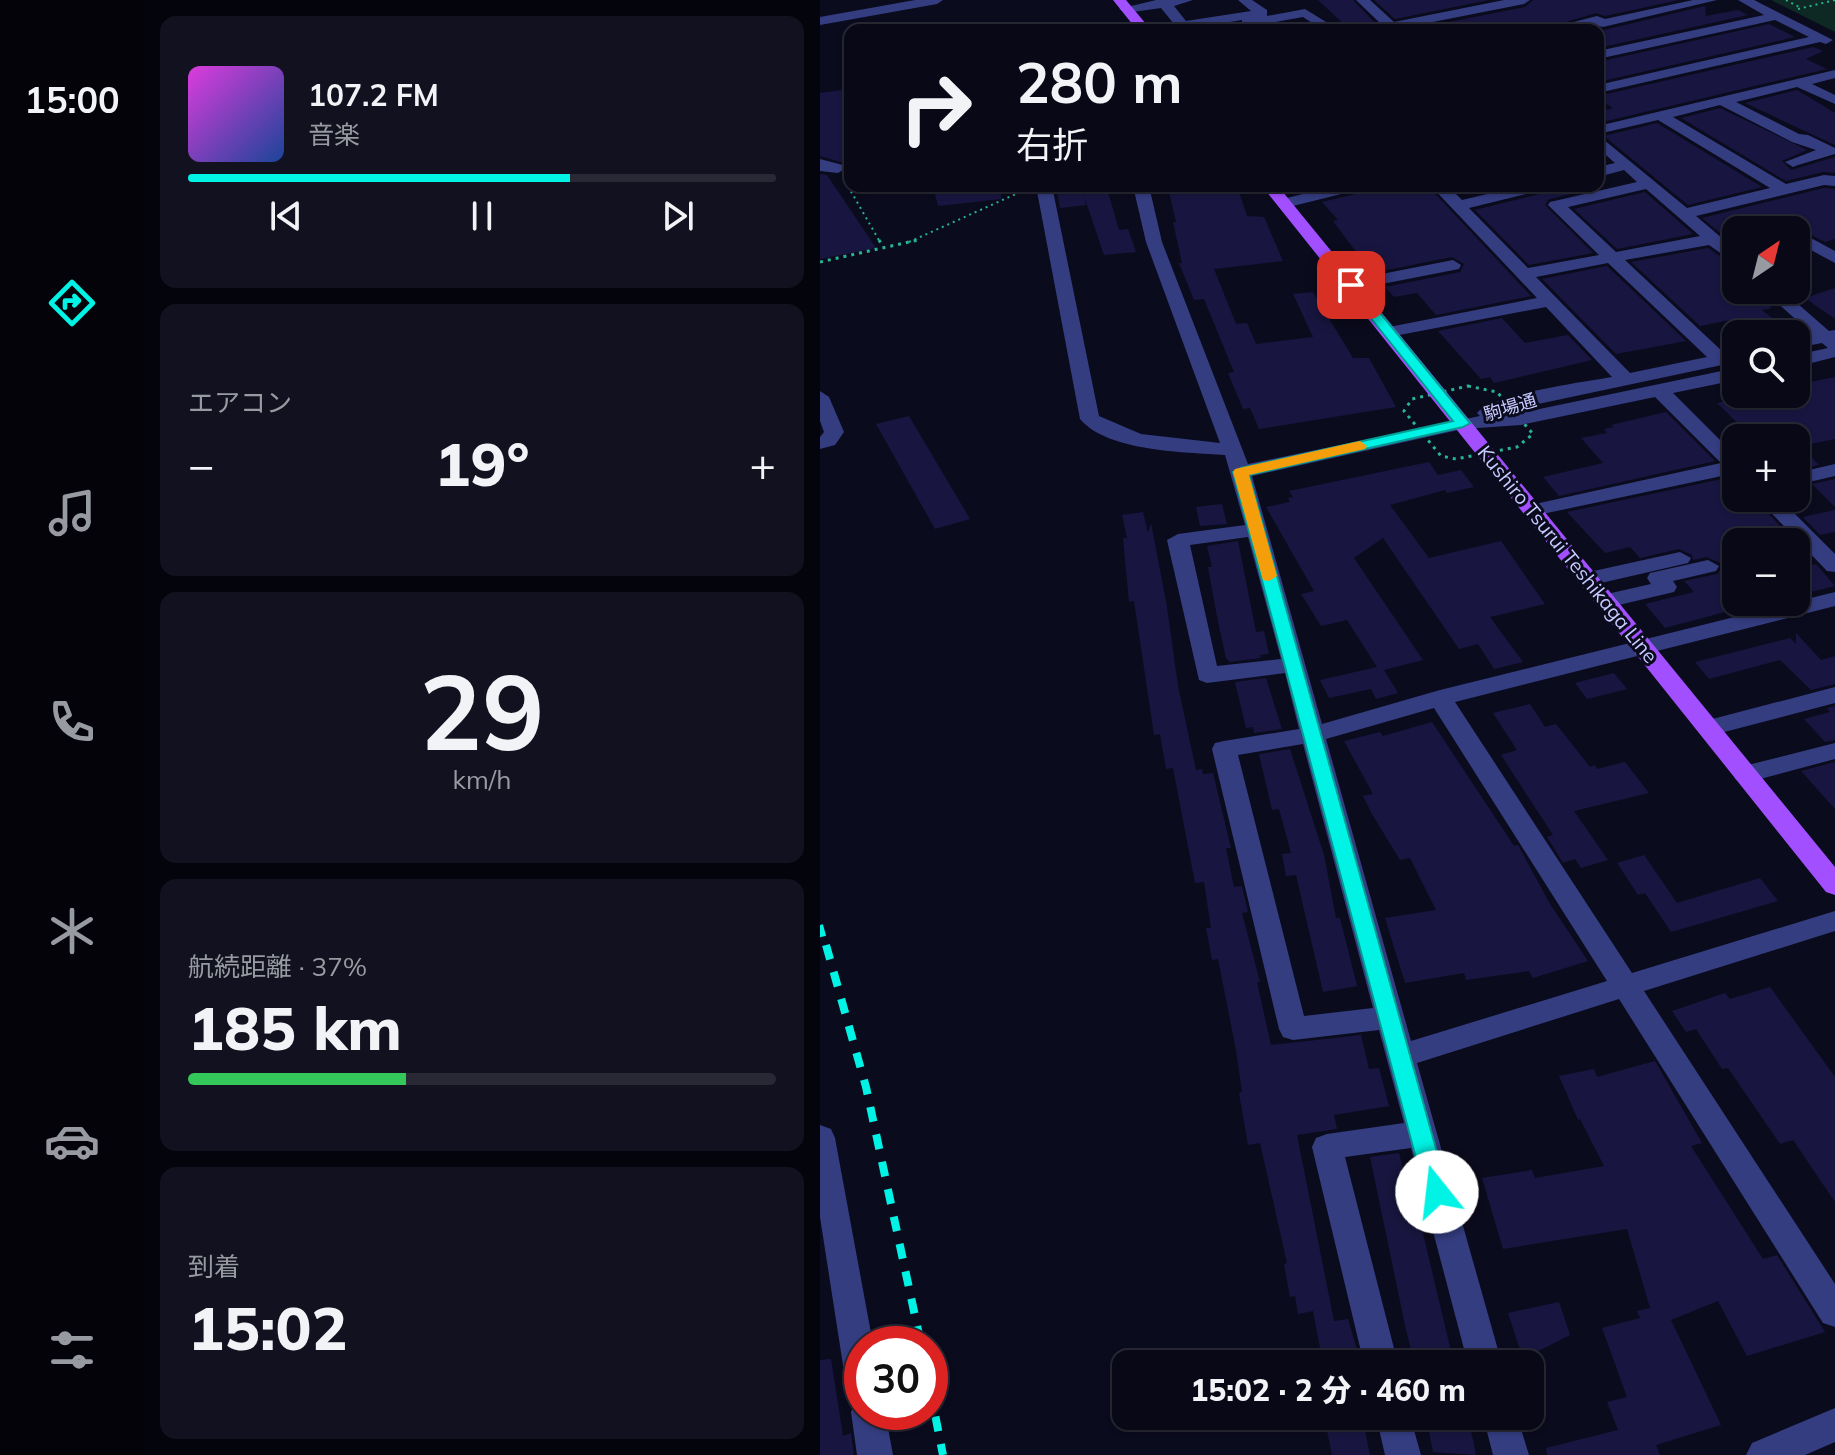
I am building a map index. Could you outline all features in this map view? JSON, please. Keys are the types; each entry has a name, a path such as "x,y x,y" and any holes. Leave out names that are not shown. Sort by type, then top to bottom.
{"main road":[{"path":"1123,4 1139,24"},
{"name":"Kushiro Tsurui Teshikaga Line","path":"1275,192 1835,885"}],"street":[{"path":"830,0 840,11"},
{"path":"820,18 840,11 937,0"},
{"path":"1123,4 1167,6 1187,0"},
{"path":"1309,0 1335,24"},
{"path":"1362,0 1389,24"},
{"path":"1432,0 1460,24"},
{"path":"1578,24 1597,20 1603,23 1711,0"},
{"path":"1744,0 1782,14 1829,42"},
{"path":"1195,24 1262,13 1245,1"},
{"path":"1396,24 1422,14 1449,15 1515,1"},
{"path":"820,18 903,2"},
{"path":"849,24 908,14 903,2"},
{"path":"1167,6 1181,24"},
{"path":"1243,24 1305,13 1322,24"},
{"path":"1604,54 1782,14"},
{"path":"820,29 844,25"},
{"path":"1604,88 1829,42"},
{"path":"1655,43 1669,51"},
{"path":"1683,59 1747,95"},
{"path":"1604,129 1835,74"},
{"path":"1799,83 1835,100"},
{"path":"1723,101 1797,139 1803,138 1830,151 1793,162"},
{"path":"1661,116 1783,189"},
{"path":"1604,145 1722,247"},
{"path":"820,164 822,167 838,168"},
{"path":"1604,170 1626,165"},
{"path":"1683,214 1824,180 1835,181"},
{"path":"1649,184 1556,205 1722,353"},
{"path":"1045,192 1090,419 1104,430 1236,461 1463,423"},
{"path":"1142,192 1154,242 1236,461 1257,530 1481,1350"},
{"path":"1285,203 1330,192"},
{"path":"1445,192 1626,380"},
{"path":"1459,206 1516,192"},
{"path":"1524,274 1713,239"},
{"path":"1810,243 1835,258"},
{"path":"1351,285 1453,265"},
{"path":"1389,332 1550,301"},
{"path":"1788,304 1833,342"},
{"path":"1810,343 1833,342"},
{"path":"1810,354 1833,342"},
{"name":"駒場通","path":"1463,423 1508,404 1722,359"},
{"name":"駒場通","path":"1463,423 1521,419 1722,377"},
{"path":"1660,391 1722,453"},
{"path":"820,397 834,432 828,441 820,443"},
{"path":"1533,510 1722,469"},
{"path":"1810,476 1835,470"},
{"path":"1781,512 1835,566"},
{"path":"1257,530 1178,540 1207,675 1293,665"},
{"path":"1588,579 1704,559 1658,578 1666,587 1606,601"},
{"path":"1391,1017 1293,1029 1224,749 1312,735 1440,698 1835,599"},
{"path":"1709,728 1835,695"},
{"path":"1440,698 1835,1312"},
{"path":"1745,774 1835,751"},
{"path":"1402,1056 1835,921"},
{"path":"1378,1350 1327,1147 1420,1134"},
{"path":"820,1138 854,1326"},
{"path":"1764,1455 1835,1425"},
{"path":"871,1430 875,1455"},
{"path":"1397,1430 1403,1455"},
{"path":"1504,1430 1511,1455"}],"path":[{"path":"1786,0 1802,8"},
{"path":"1782,14 1835,0"},
{"path":"838,168 844,179"},
{"path":"852,192 883,247"},
{"path":"820,262 917,240 1020,192"}],"green space":[{"path":"1771,0 1835,0 1835,32"}],"building":[{"path":"1318,0 1353,0 1375,23 1344,24"},
{"path":"1374,0 1489,0 1395,19"},
{"path":"1533,0 1679,0 1605,16 1596,13 1559,24 1439,24 1525,7"},
{"path":"1705,6 1706,16 1738,10 1748,15 1604,47 1604,30"},
{"path":"1769,24 1795,37 1604,81 1604,61"},
{"path":"1813,47 1823,51 1806,59 1827,69 1604,122 1604,110 1613,108 1604,103 1604,95"},
{"path":"844,90 844,163 820,156 820,93"},
{"path":"1797,90 1835,113 1835,145 1745,103"},
{"path":"1720,108 1807,150 1782,161 1791,170 1835,157 1835,173 1823,172 1786,181 1681,118"},
{"path":"1657,123 1762,187 1688,205 1604,136"},
{"path":"820,174 827,175 876,248 820,259"},
{"path":"1824,188 1835,189 1835,239 1825,242 1810,234 1810,216 1722,216 1722,234 1702,218"},
{"path":"934,192 1001,192 1001,199 938,206"},
{"path":"1057,192 1108,192 1119,230 1128,229 1136,252 1104,255 1084,196 1086,205 1060,208"},
{"path":"1169,192 1239,192 1247,216 1264,217 1283,261 1214,269 1236,324 1247,323 1256,344 1313,337 1293,294 1313,292 1353,358 1369,358 1396,407 1259,429 1250,408 1243,409 1228,373 1234,372 1204,299 1194,300 1179,263 1182,263 1173,222 1176,222"},
{"path":"1364,192 1434,192 1531,296 1436,315 1417,293 1394,297 1385,287 1460,272 1464,264 1452,257 1372,273 1333,221 1338,220 1322,202"},
{"path":"1547,192 1580,192 1549,199 1545,205 1593,253 1529,265 1475,210"},
{"path":"1645,192 1693,234 1617,249 1574,209"},
{"path":"1708,248 1722,258 1722,304 1767,304 1772,308 1762,310 1775,320 1722,320 1700,326 1631,262"},
{"path":"1607,266 1686,341 1616,354 1542,279"},
{"path":"1835,288 1835,319 1810,302 1810,296"},
{"path":"1502,318 1525,343 1568,335 1592,360 1494,383 1490,377 1481,379 1438,331"},
{"path":"1835,377 1835,439 1810,444 1810,424 1739,424 1722,408 1810,408 1810,382"},
{"path":"1666,412 1715,461 1559,496 1543,477 1603,463 1581,438 1607,433 1604,429 1614,427 1611,425"},
{"path":"909,416 970,519 935,529 876,424"},
{"path":"1810,456 1819,465 1810,467"},
{"path":"1429,462 1438,475 1461,470 1474,487 1447,493 1445,490 1390,505 1429,558 1501,541 1545,604 1490,617 1523,662 1494,669 1478,644 1459,649 1383,538 1354,558 1423,660 1384,670 1398,693 1376,699 1371,689 1329,698 1320,680 1377,667 1347,620 1321,626 1301,594 1314,591 1266,507 1290,502 1288,498 1293,497 1289,491"},
{"path":"1722,479 1722,512 1767,512 1781,527 1722,528 1722,568 1720,563 1707,557 1693,560 1692,555 1679,549 1640,558 1630,547 1605,553 1567,512"},
{"path":"1835,479 1835,507 1812,484"},
{"path":"1222,504 1227,524 1200,526 1196,507"},
{"path":"1835,510 1835,532 1820,535 1803,517"},
{"path":"1143,512 1148,533 1151,523 1178,686 1196,770 1202,769 1203,774 1213,773 1231,848 1226,848 1234,887 1242,886 1248,912 1242,913 1260,982 1257,982 1271,1045 1361,1035 1369,1069 1379,1068 1389,1106 1334,1115 1337,1129 1297,1135 1334,1321 1348,1319 1357,1350 1320,1350 1313,1311 1298,1314 1295,1296 1290,1297 1284,1264 1287,1263 1260,1143 1248,1145 1239,1093 1242,1092 1236,1050 1218,959 1212,960 1206,928 1211,928 1204,882 1195,883 1173,768 1166,769 1160,734 1154,735 1134,601 1129,602 1123,538 1127,538 1122,515"},
{"path":"1238,541 1256,632 1264,631 1269,654 1230,662 1226,658 1218,622 1207,546"},
{"path":"1816,564 1835,586 1810,592 1810,566"},
{"path":"1722,568 1722,613 1665,628 1645,604 1694,592 1684,581 1717,574"},
{"path":"1796,633 1821,660 1835,656 1835,684 1811,690 1780,660 1709,679 1695,662 1790,638 1796,644"},
{"path":"1614,673 1627,689 1587,699 1575,683"},
{"path":"1266,678 1282,729 1254,733 1253,727 1246,728 1235,682"},
{"path":"1530,704 1545,727 1556,724 1590,767 1595,765 1597,769 1625,762 1649,793 1574,811 1608,860 1581,868 1575,859 1563,863 1547,837 1553,835 1501,755 1517,750 1493,713"},
{"path":"1835,706 1835,740 1825,742 1804,719 1830,712 1827,708"},
{"path":"1432,722 1514,846 1518,845 1550,904 1588,961 1533,978 1529,971 1466,980 1464,973 1405,983 1385,918 1436,910 1410,858 1400,860 1372,814 1363,796 1373,794 1344,741 1380,732 1383,736"},
{"path":"1290,749 1324,855 1336,918 1340,918 1357,986 1323,992 1296,875 1286,876 1282,854 1291,853 1279,809 1272,810 1259,754"},
{"path":"1835,762 1835,809 1801,771"},
{"path":"1644,855 1677,903 1760,878 1778,901 1671,932 1645,893 1638,895 1617,863"},
{"path":"1770,987 1835,1077 1835,1202 1793,1140 1780,1144 1728,1068 1722,1069 1696,1029 1686,1032 1672,1011 1725,993 1730,999"},
{"path":"1655,1061 1702,1143 1691,1146 1763,1259 1777,1255 1825,1332 1747,1356 1718,1301 1671,1320 1721,1425 1656,1445 1660,1455 1547,1455 1546,1448 1618,1430 1607,1402 1627,1397 1602,1328 1640,1318 1637,1311 1650,1308 1627,1229 1503,1249 1482,1178 1532,1170 1535,1178 1604,1166 1578,1120 1559,1076 1594,1069 1597,1077"},
{"path":"1399,1153 1412,1205 1416,1204 1451,1350 1411,1350 1370,1157"},
{"path":"1559,1302 1570,1335 1541,1350 1520,1350 1508,1313"},
{"path":"831,1359 843,1436 851,1433 854,1455 820,1455 820,1360"},
{"path":"1327,1430 1365,1430 1370,1455 1332,1455"},
{"path":"1429,1430 1471,1430 1476,1455 1433,1452"}],"railway":[{"path":"820,925 826,947"},
{"path":"826,945 866,1087 917,1326"},
{"path":"938,1430 943,1455"}],"slow traffic":[{"path":"1269,576 1241,472 1360,446"}],"route":[{"path":"1351,285 1463,423 1241,472 1437,1192"}]}
